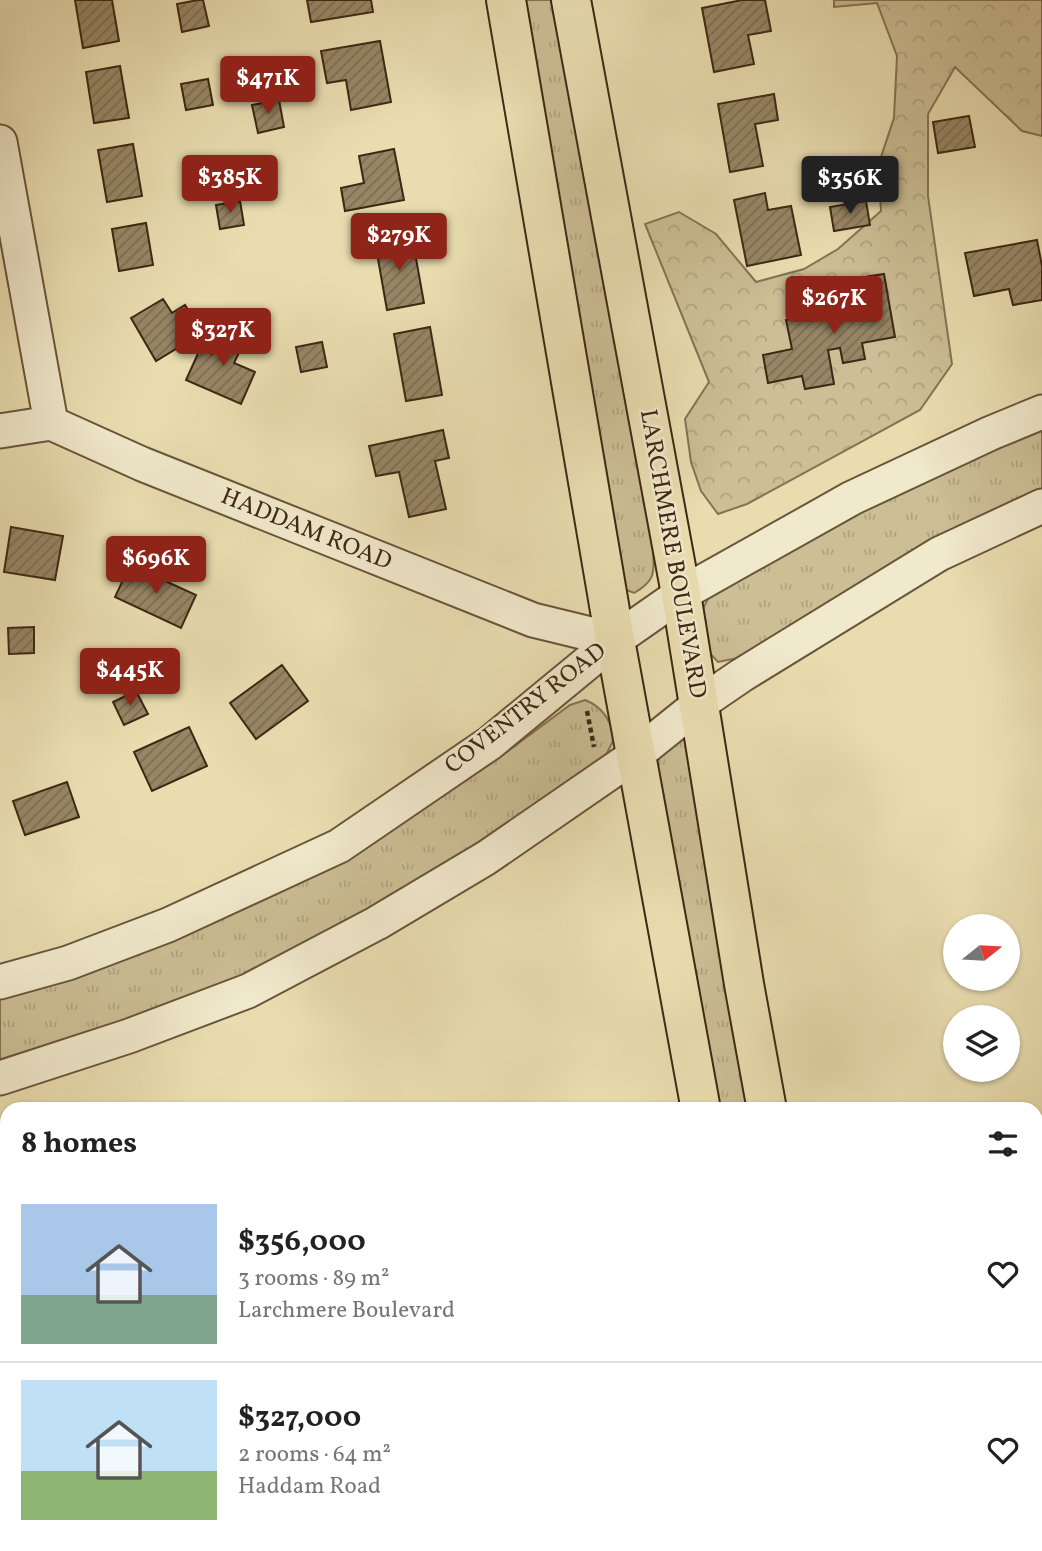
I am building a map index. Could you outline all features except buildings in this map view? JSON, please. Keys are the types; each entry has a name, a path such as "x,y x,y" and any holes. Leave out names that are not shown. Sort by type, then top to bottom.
{"main road":[{"path":"506,0 615,640 700,1102"},
{"name":"LARCHMERE BOULEVARD","path":"571,0 681,594 766,1102"}],"street":[{"path":"0,142 51,423 0,431"},
{"name":"COVENTRY ROAD","path":"0,982 68,963 168,925 339,846 490,743 615,640 681,594 852,498 990,433 1042,412"},
{"name":"HADDAM ROAD","path":"51,423 142,464 533,620 615,640"},
{"path":"0,1078 129,1036 247,991 377,923 486,858 637,754 698,705 777,653 939,554 1042,506"}],"path":[{"path":"587,710 596,756"}],"green space":[{"path":"515,0 555,0 653,547 654,562 650,579 634,593 622,588"},
{"path":"834,0 1042,0 1042,136 1022,131 955,67 928,114 928,196 952,364 920,410 747,504 718,514 701,491 691,462 685,419 709,382 645,224 679,212 716,234 756,282 804,269 838,249 881,211 878,166 894,118 897,56 877,3 834,7"},
{"path":"1042,428 1042,494 738,658 718,662 705,648 697,620 709,597 840,521 965,459"},
{"path":"585,700 601,710 613,731 615,737 606,755 545,799 438,869 331,934 208,991 75,1040 0,1062 0,996 381,833 496,760 570,705"},
{"path":"698,705 766,1102 700,1102 637,754"}]}
